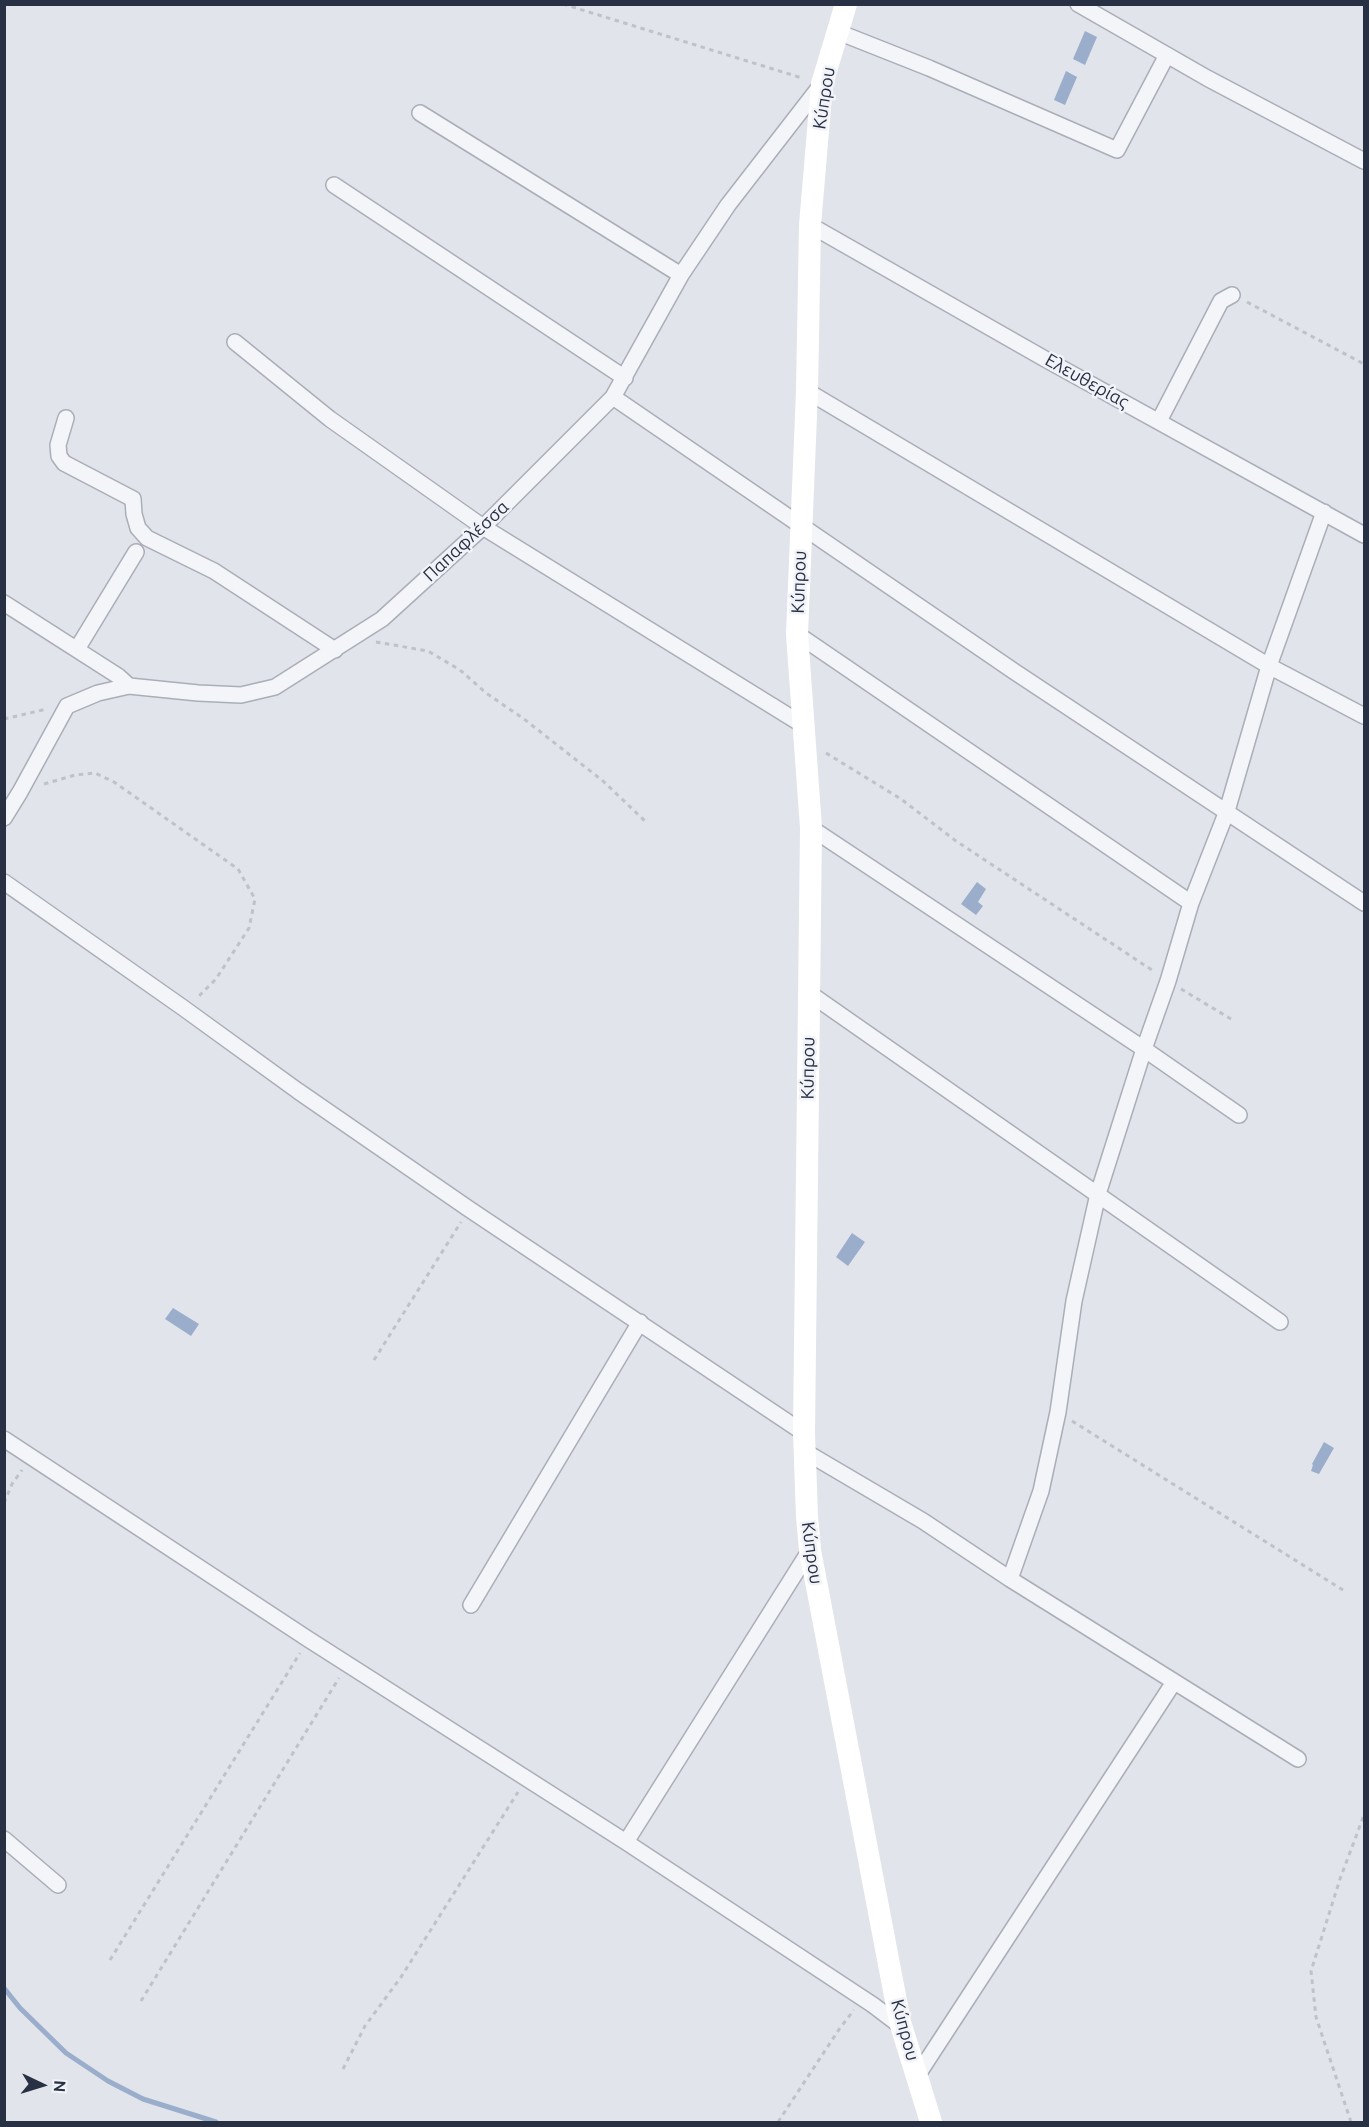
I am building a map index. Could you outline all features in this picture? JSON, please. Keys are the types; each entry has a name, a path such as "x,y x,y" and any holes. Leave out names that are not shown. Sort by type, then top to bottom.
{"street":[{"name":"Κύπρου","path":"846,4 822,84 810,225 807,391 797,634 812,828 804,1442 810,1550 902,2027 931,2122"},
{"path":"1078,4 1207,78 1365,161"},
{"path":"838,32 929,68 1117,150 1167,55"},
{"name":"Παπαφλέσσα","path":"67,706 98,693 129,686 241,695 275,687 382,619 483,527 613,397 681,274 728,205 822,84"},
{"path":"420,113 681,274"},
{"path":"334,185 625,378"},
{"name":"Ελευθερίας","path":"810,225 1365,534"},
{"path":"1159,421 1221,301 1232,295"},
{"path":"235,342 330,419 483,527 804,734"},
{"path":"807,391 1269,666 1365,716"},
{"path":"613,397 1015,672 1365,903"},
{"path":"66,418 58,445 59,456 64,463 133,499 138,528 147,538 214,571 335,650"},
{"path":"1010,1579 1041,1491 1058,1412 1074,1301 1098,1194 1144,1048 1168,981 1191,903 1227,811 1269,666 1324,512"},
{"path":"77,649 136,552"},
{"path":"4,603 118,676 129,686"},
{"path":"797,634 1191,903"},
{"path":"4,818 67,706"},
{"path":"812,828 1144,1048 1239,1114"},
{"path":"4,882 182,1006 298,1091 469,1209 640,1322 804,1442 1010,1579 1298,1760"},
{"path":"809,993 1280,1322"},
{"path":"471,1605 640,1322"},
{"path":"4,1439 308,1639 626,1842 863,1998 902,2027"},
{"path":"626,1842 810,1550"},
{"path":"917,2076 1174,1682"},
{"path":"4,1839 58,1885"}],"path":[{"path":"563,4 822,84"},
{"path":"1232,295 1365,364"},
{"path":"353,639 428,651 460,670 486,693 524,719 603,781 646,822"},
{"path":"4,719 67,706"},
{"path":"804,734 902,799 956,841 1168,981 1231,1019"},
{"path":"20,792 55,780 95,772 114,782 238,869 255,899 249,928 216,979 199,997 182,1006"},
{"path":"374,1359 469,1209"},
{"path":"1058,1412 1343,1590"},
{"path":"4,1503 12,1484 31,1457"},
{"path":"110,1960 308,1639"},
{"path":"141,2001 347,1664"},
{"path":"343,2069 365,2026 401,1977 526,1777"},
{"path":"1352,2122 1316,2017 1311,1971 1340,1879 1365,1815"},
{"path":"778,2122 840,2028 863,1998"}],"water":[{"path":"1085,31 1097,37 1085,65 1073,59"},
{"path":"1066,71 1077,77 1065,105 1054,100"},
{"path":"977,882 986,889 978,902 983,906 976,915 961,904"},
{"path":"852,1233 865,1242 848,1266 836,1257"},
{"path":"173,1308 199,1324 191,1336 165,1319"},
{"path":"1324,1442 1334,1448 1319,1474 1311,1471 1312,1464"}],"waterway":[{"path":"4,1988 20,2008 66,2053 108,2081 143,2099 216,2122"}]}
